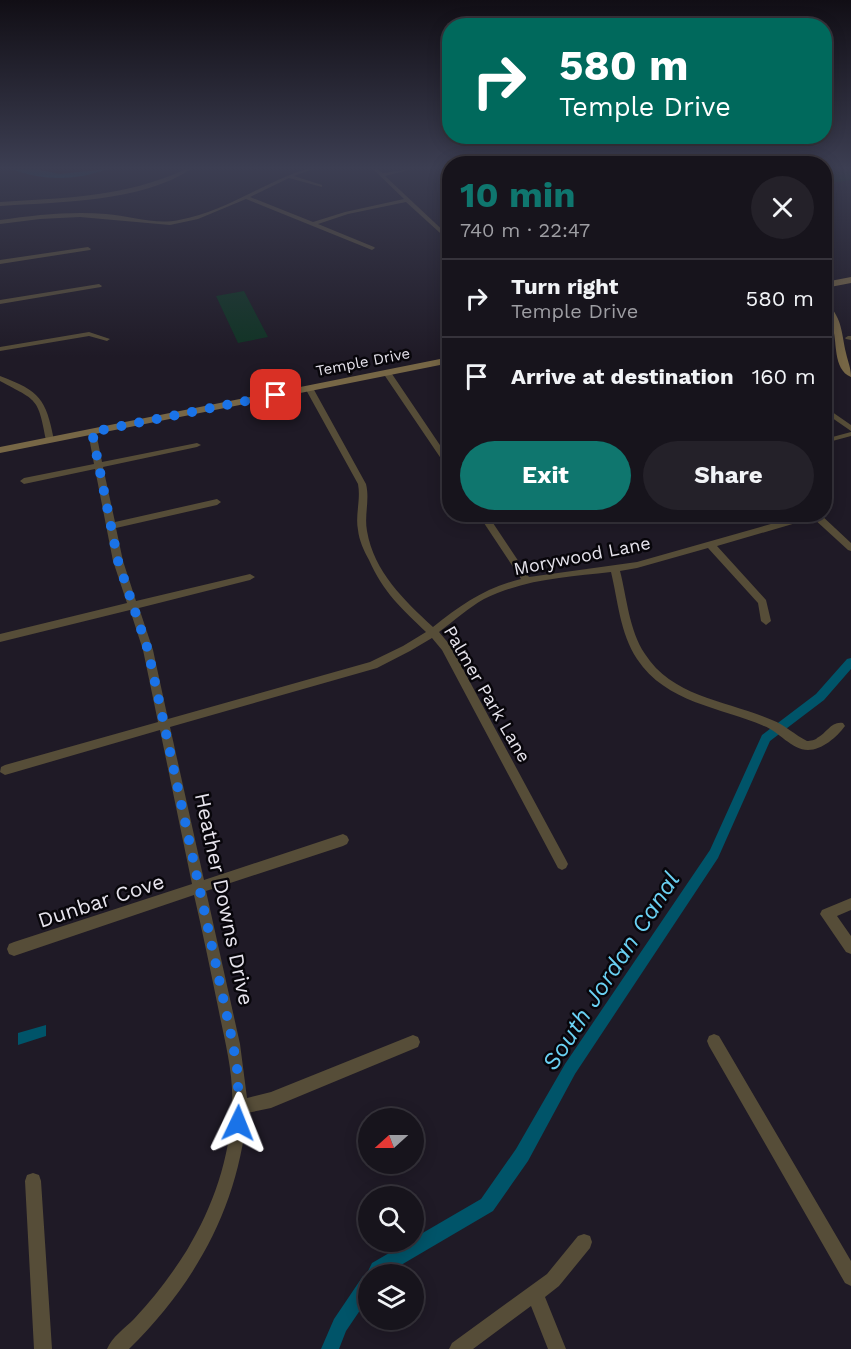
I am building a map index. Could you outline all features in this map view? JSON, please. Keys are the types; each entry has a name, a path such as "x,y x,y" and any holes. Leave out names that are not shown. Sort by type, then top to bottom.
{"street":[{"path":"333,232 372,248"},
{"path":"0,262 88,249"},
{"path":"832,284 851,280"},
{"path":"0,302 99,286"},
{"path":"832,311 843,321 850,338 843,357 851,374"},
{"path":"0,349 88,334 107,339"},
{"name":"Temple Drive","path":"0,450 442,362"},
{"path":"387,373 442,454"},
{"path":"0,378 31,392 40,401 46,411 51,440"},
{"name":"Palmer Park Lane","path":"309,388 364,492 361,525 370,551 395,597 434,631 446,648 562,864"},
{"path":"832,414 851,429"},
{"name":"Heather Downs Drive","path":"92,432 121,571 148,650 233,1044 240,1107 228,1172 208,1231 175,1285 156,1310 116,1349"},
{"path":"832,439 851,434"},
{"path":"24,482 197,445"},
{"path":"111,526 217,502"},
{"path":"487,522 527,580"},
{"name":"Morywood Lane","path":"5,770 373,664 412,645 481,596 527,580 562,573 615,569 789,522"},
{"path":"822,522 851,548"},
{"path":"710,544 763,602 766,621"},
{"path":"615,569 632,638 656,672 698,701 778,728 799,743 814,746 839,726"},
{"path":"0,638 250,578"},
{"name":"Dunbar Cove","path":"15,949 343,840"},
{"path":"851,904 827,914 851,947"},
{"path":"714,1041 851,1277"},
{"path":"240,1107 271,1100 413,1042"},
{"path":"33,1181 43,1349"},
{"path":"458,1349 559,1274 584,1242"},
{"path":"535,1294 557,1349"}],"green space":[{"path":"244,291 268,337 238,343 216,296"}],"water":[{"path":"46,1025 46,1036 18,1045 18,1033"}],"waterway":[{"name":"South Jordan Canal","path":"387,1264 487,1205 522,1155 570,1069 714,854 766,738 820,697 851,662"},
{"name":"South Jordan Canal","path":"330,1349 340,1325 358,1298"}],"route":[{"path":"238,1123 240,1107 238,1075 233,1044 148,650 123,581 92,432 276,395"}]}
